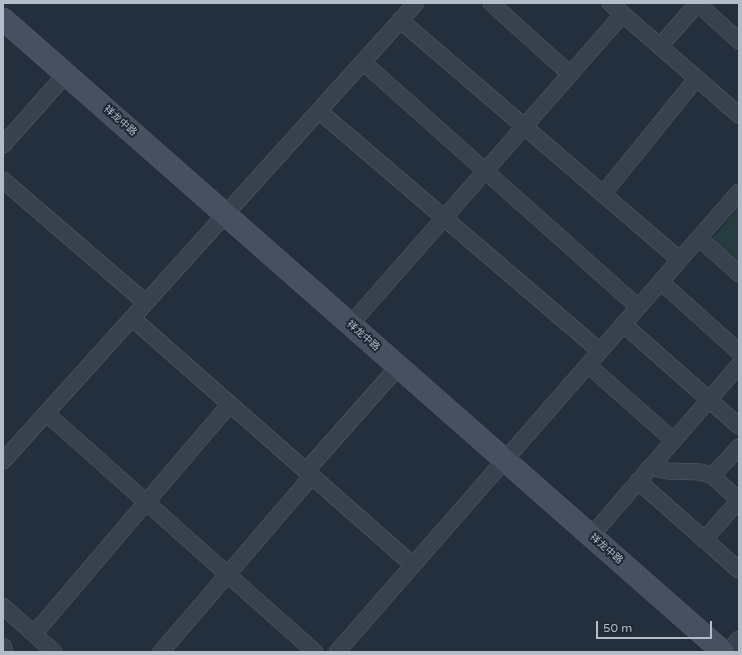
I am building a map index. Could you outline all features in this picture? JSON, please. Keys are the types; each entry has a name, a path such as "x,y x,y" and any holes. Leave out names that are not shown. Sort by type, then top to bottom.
{"street":[{"path":"3,461 416,3"},
{"path":"491,3 570,74"},
{"path":"610,3 739,115"},
{"path":"660,46 698,3 739,41"},
{"path":"350,325 623,14"},
{"name":"祥龙中路","path":"3,18 723,652"},
{"path":"400,20 680,260"},
{"path":"363,62 638,307"},
{"path":"5,139 66,74"},
{"path":"603,194 697,78"},
{"path":"318,111 600,351"},
{"path":"3,180 146,303"},
{"path":"337,652 739,192"},
{"path":"699,238 739,274"},
{"path":"660,282 739,352"},
{"path":"132,318 413,565"},
{"path":"623,324 739,426"},
{"path":"588,365 673,440"},
{"path":"591,536 739,365"},
{"path":"161,652 398,367"},
{"path":"34,634 230,404"},
{"path":"46,413 315,652"},
{"path":"712,476 739,446"},
{"path":"650,467 668,471 701,472 712,476 739,500 704,540"},
{"path":"638,481 739,570"},
{"path":"3,606 54,652"},
{"path":"728,652 739,639"},
{"path":"3,646 5,652"}],"green space":[{"path":"739,207 739,262 712,239"}]}
